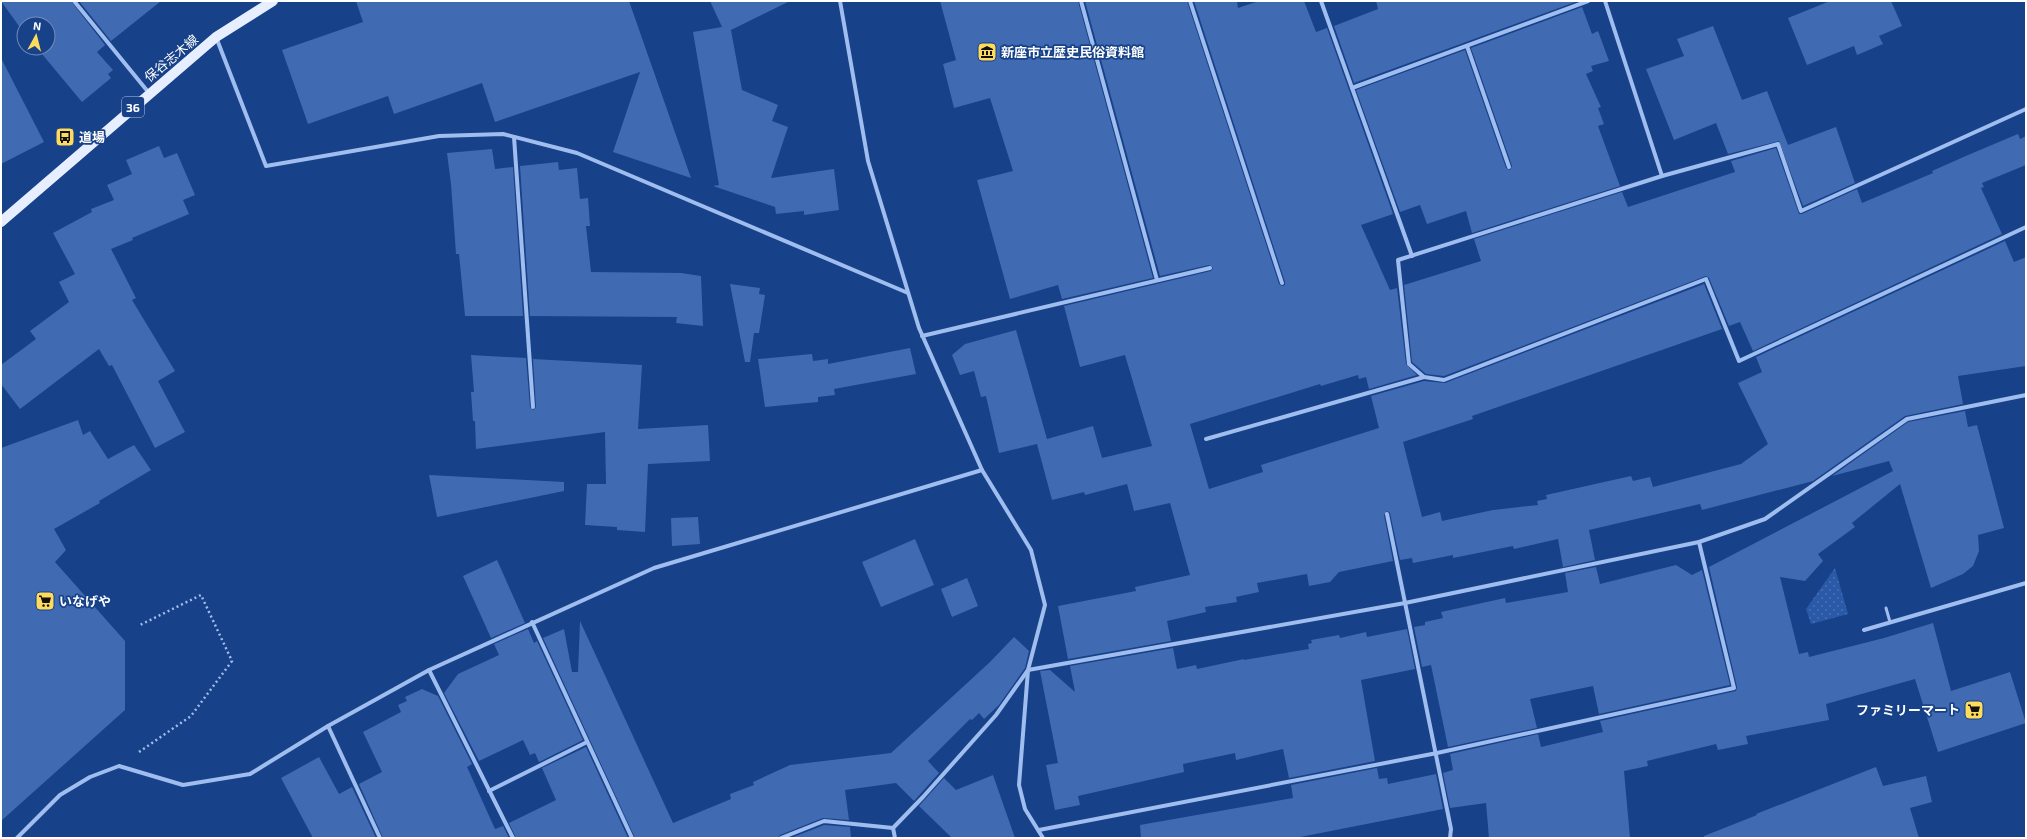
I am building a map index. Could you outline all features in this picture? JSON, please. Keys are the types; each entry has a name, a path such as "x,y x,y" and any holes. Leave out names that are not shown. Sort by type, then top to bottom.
{"main road":[{"name":"保谷志木線","path":"1,222 149,93 216,37 273,1"}],"street":[{"path":"74,1 149,93"},
{"path":"840,1 868,161 922,336 982,470 1031,550 1045,605 1028,670 1019,785 1025,809 1043,838"},
{"path":"1081,1 1157,280"},
{"path":"1190,1 1282,283"},
{"path":"1321,1 1412,256"},
{"path":"1352,88 1588,1"},
{"path":"1605,1 1662,176"},
{"path":"216,37 266,166 439,136 503,134 577,153 908,293"},
{"path":"1467,46 1509,167"},
{"path":"1424,377 1409,364 1398,260 1662,176 1778,144 1801,211 2026,109"},
{"path":"514,137 533,407"},
{"path":"1206,439 1424,377 1444,380 1706,279 1739,361 2026,227"},
{"path":"922,336 1210,268"},
{"path":"893,828 923,797 996,715 1028,670 1405,603 1699,542 1764,519 1908,419 2026,395"},
{"path":"17,838 60,795 90,777 119,766 183,785 250,774 328,726 429,670 654,568 982,470"},
{"path":"1387,514 1437,753 1451,829 1450,838"},
{"path":"1039,830 1437,753 1734,688 1699,542"},
{"path":"1864,630 2026,583"},
{"path":"532,622 632,838"},
{"path":"429,670 513,838"},
{"path":"328,726 380,838"},
{"path":"489,790 587,742"},
{"path":"782,838 824,821 893,828"},
{"path":"893,828 896,838"}],"lane":[{"path":"1886,608 1890,622"}],"path":[{"path":"119,766 191,716 232,661 201,595 140,625"}],"shaded area":[{"path":"1835,568 1848,614 1811,624 1806,609"}],"building":[{"path":"1,1 71,1 105,45 97,52 113,70 108,74 111,78 82,102 44,56 56,56 56,16 16,16 16,22"},
{"path":"79,1 161,1 111,41"},
{"path":"356,1 629,1 691,178 613,152 640,72 495,122 482,83 394,114 388,96 308,124 282,50 363,22"},
{"path":"710,1 790,1 731,30 742,90 778,105 772,121 788,127 771,178 834,169 839,210 804,215 804,211 776,214 775,207 713,186 719,185 693,32 722,27"},
{"path":"940,1 1078,1 1153,278 1062,299 1058,285 1010,299 977,180 1013,171 990,98 954,108 943,64 956,60"},
{"path":"1085,1 1187,1 1279,284 1282,286 1285,285 1285,282 1194,1 1237,1 1238,8 1259,1 1304,1 1316,32 1327,28 1393,214 1361,225 1390,290 1397,288 1406,364 1417,375 1369,389 1366,377 1359,379 1358,375 1321,386 1320,384 1190,424 1209,489 1263,472 1261,465 1379,428 1371,396 1424,381 1445,383 1704,284 1722,329 1472,416 1473,419 1403,442 1422,517 1440,512 1442,521 1493,510 1538,505 1537,501 1547,499 1546,495 1631,476 1633,481 1650,477 1653,487 1741,464 1768,444 1738,383 1762,372 1756,357 2005,241 2014,262 2026,257 2026,366 1958,376 1963,404 1905,416 1813,481 1702,510 1700,504 1589,530 1595,560 1563,567 1558,539 1514,549 1513,546 1453,558 1453,555 1413,563 1412,558 1400,560 1390,513 1387,511 1384,515 1393,561 1339,572 1330,582 1309,586 1307,574 1257,583 1259,592 1236,597 1237,602 1205,607 1206,612 1167,621 1171,641 1068,659 1058,606 1136,591 1135,587 1190,575 1170,503 1134,511 1127,484 1085,495 1084,492 1052,500 1037,444 999,453 986,396 981,397 974,371 960,375 952,355 965,344 1016,330 1047,439 1093,426 1102,458 1152,446 1125,355 1080,367 1064,306 1211,271 1213,268 1209,265 1160,276"},
{"path":"1376,1 1578,1 1354,83 1334,26 1378,9"},
{"path":"1830,1 1891,1 1902,26 1879,36 1883,44 1857,55 1854,46 1807,65 1788,18"},
{"path":"1582,7 1592,34 1598,31 1609,61 1591,66 1593,71 1586,74 1601,107 1598,108 1604,124 1598,126 1620,186 1472,233 1466,211 1427,224 1420,205 1400,212 1356,90 1465,50 1506,168 1510,170 1512,166 1471,48"},
{"path":"1713,26 1742,100 1767,91 1788,145 1836,127 1855,183 1803,206 1779,141 1728,154 1716,123 1674,140 1646,69 1684,56 1677,39"},
{"path":"1,58 44,142 1,164"},
{"path":"2018,134 2020,139 2026,136 2026,165 1982,183 1984,187 1981,188 2002,234 1753,351 1740,322 1729,326 1709,278 1706,276 1444,376 1426,374 1412,362 1404,285 1481,261 1474,239 1622,192 1628,207 1735,172 1731,161 1776,148 1799,214 1857,189 1862,203 1933,173 1932,171"},
{"path":"159,146 164,158 177,153 195,195 183,200 189,214 132,238 133,240 111,249 136,298 132,300 175,371 158,381 185,432 155,448 112,365 109,366 99,349 20,409 1,384 1,365 36,339 30,331 69,302 59,282 75,274 53,233 92,212 91,209 114,200 107,185 132,174 126,160"},
{"path":"492,149 495,169 513,167 523,316 465,316 459,254 456,254 451,184 447,153"},
{"path":"558,162 559,170 577,168 580,199 588,198 590,226 586,226 591,272 681,273 701,276 703,326 676,323 677,317 530,316 520,166"},
{"path":"730,284 760,288 759,294 765,295 759,333 754,333 750,362 745,362"},
{"path":"910,348 916,374 834,389 835,395 818,397 818,402 765,407 758,359 812,354 813,361 828,359 828,364"},
{"path":"471,355 526,358 530,407 533,410 536,407 533,359 642,365 638,429 708,425 710,461 648,464 645,532 617,530 617,527 585,525 587,484 606,484 605,432 476,449 475,421 473,421 471,392 474,392"},
{"path":"1965,411 1968,427 1977,425 2004,528 1978,535 1979,551 1973,566 1963,574 1931,588 1900,484 1852,523 1855,527 1818,554 1823,561 1805,581 1780,577 1799,654 1808,652 1809,657 1884,638 1933,623 1951,691 2010,672 2026,723 1938,752 1915,679 1826,704 1829,720 1746,736 1748,744 1718,750 1716,744 1647,761 1648,766 1624,771 1630,838 1489,838 1486,803 1450,808 1443,773 1453,770 1450,754 1538,734 1541,747 1603,732 1600,721 1736,691 1737,687 1709,567 1893,471 1889,461 1832,476 1908,422"},
{"name":"いなげや","path":"78,420 83,435 90,431 108,459 134,445 151,470 99,501 100,503 54,529 66,550 55,562 125,641 125,710 1,821 1,448"},
{"path":"429,475 564,482 564,491 437,517"},
{"path":"698,517 700,544 672,546 671,518"},
{"path":"915,539 934,585 881,607 862,562"},
{"path":"497,560 525,623 491,638 463,576"},
{"path":"1676,565 1692,575 1702,570 1730,685 1599,714 1593,686 1530,699 1537,728 1448,747 1431,665 1422,667 1414,627 1425,625 1425,622 1443,618 1441,612 1505,598 1506,603 1568,592 1565,573 1596,567 1600,584"},
{"path":"967,578 978,606 952,617 941,589"},
{"path":"580,621 673,823 731,799 730,794 754,785 753,782 790,765 891,753 990,662 1014,637 1029,651 1025,668 999,705 984,719 979,713 972,720 970,719 928,761 939,773 914,801 896,783 845,790 849,820 823,818 780,835 778,838 635,838 543,638 564,629 572,672 578,672"},
{"path":"528,629 534,643 537,641 583,740 539,762 535,753 530,755 523,740 479,761 444,693 458,674 499,655 494,644"},
{"path":"1407,629 1415,669 1361,680 1375,761 1289,778 1283,749 1236,760 1235,753 1183,764 1184,772 1078,796 1080,805 1055,810 1046,765 1058,763 1040,671 1050,670 1075,692 1070,666 1173,648 1177,669 1196,665 1197,669 1244,659 1309,649 1308,644 1312,643 1311,640 1339,635 1340,638 1366,632 1367,637"},
{"path":"422,689 438,696 472,764 467,767 495,829 503,826 509,838 383,838 359,784 382,772 363,732 401,712 398,705 407,701 405,697"},
{"path":"586,747 628,838 516,838 509,823 556,800 542,768"},
{"path":"319,757 339,794 352,787 376,838 313,838 281,778"},
{"path":"1876,767 1883,786 1926,776 1932,802 1910,808 1919,838 1704,838 1704,836 1757,815 1756,814"},
{"path":"1377,768 1379,779 1387,778 1388,784 1436,774 1443,809 1295,838 1141,838 1140,825 1293,798 1291,785"},
{"path":"993,775 1015,838 952,838 919,806 944,778 956,790"},
{"path":"824,825 850,827 851,838 791,838"}],"place":[{"name":"新座市立歴史民俗資料館","path":"987,52"},
{"name":"道場","path":"65,137"},
{"name":"いなげや","path":"45,601"},
{"name":"ファミリーマート","path":"1974,710"}]}
